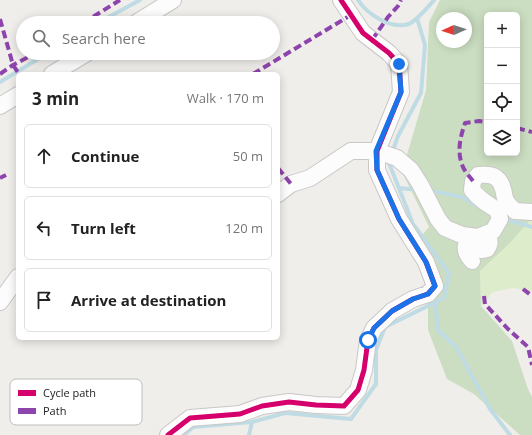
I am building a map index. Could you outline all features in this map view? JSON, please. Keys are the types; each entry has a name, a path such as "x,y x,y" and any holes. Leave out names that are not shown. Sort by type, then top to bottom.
{"street":[{"path":"147,16 173,0"},
{"path":"168,435 190,418 240,414 262,406 289,402 344,406 358,390 364,370 368,340 374,328 392,311 413,299 428,294 435,286 426,262 399,219 377,170 386,155 401,92 399,64 389,53 362,33 341,0"},
{"path":"55,72 75,60"},
{"path":"0,106 16,96"},
{"path":"280,192 291,184 310,178 351,152 386,155 411,170 438,219 445,228 462,236 478,237 493,231 500,219 497,210 483,202 472,190 473,181 478,175 487,174 495,176 500,181 508,204 515,211 532,212"},
{"path":"472,261 467,255 465,249 466,244 472,241 481,250 487,249 490,246 489,238 483,235"},
{"path":"0,302 16,280"}],"green space":[{"path":"440,0 532,0 532,218 509,244 480,271 481,306 512,341 532,397 532,435 520,435 474,394 447,379 428,330 428,300 439,295 418,240 429,227 402,172 426,90 429,22"},
{"path":"532,218 532,292 513,288 493,292 481,306 480,271 509,244"}],"waterway":[{"path":"111,16 140,0"},
{"path":"358,0 367,10 380,20 395,25 409,24 415,20 434,0"},
{"path":"392,153 398,136 421,93 425,45 417,18"},
{"path":"17,72 36,60"},
{"path":"0,82 16,72"},
{"path":"249,435 252,422 285,413 351,419 376,384 376,350 385,327 444,298 449,273 413,224 389,163 390,159"},
{"path":"399,188 418,190"},
{"path":"428,191 462,197 479,207"},
{"path":"508,220 532,227"},
{"path":"435,303 438,330 456,347 490,409 510,435"},
{"path":"184,435 193,427 252,422"}],"marked path":[{"path":"94,16 120,0"},
{"path":"372,40 401,0"},
{"path":"280,58 351,15"},
{"path":"0,19 13,65 18,72"},
{"path":"0,74 23,60"},
{"path":"256,72 276,60"},
{"path":"473,181 464,169 460,158 459,152 462,134 465,123 484,122"},
{"path":"520,129 532,132"},
{"path":"280,170 291,184"},
{"path":"0,178 6,175"},
{"path":"523,289 532,296"},
{"path":"484,296 485,304 508,329 528,347 532,365"}],"cycle path":[{"path":"168,435 190,418 240,414 262,406 289,402 344,406 358,390 364,370 368,340 374,328 392,311 413,299 428,294 435,286 426,262 399,219 377,170 377,151 401,92 399,64 389,53 363,33 341,0"}],"route":[{"path":"368,340 374,328 392,311 413,299 428,294 435,286 426,262 399,219 377,170 376,151 401,92 399,64"}]}
